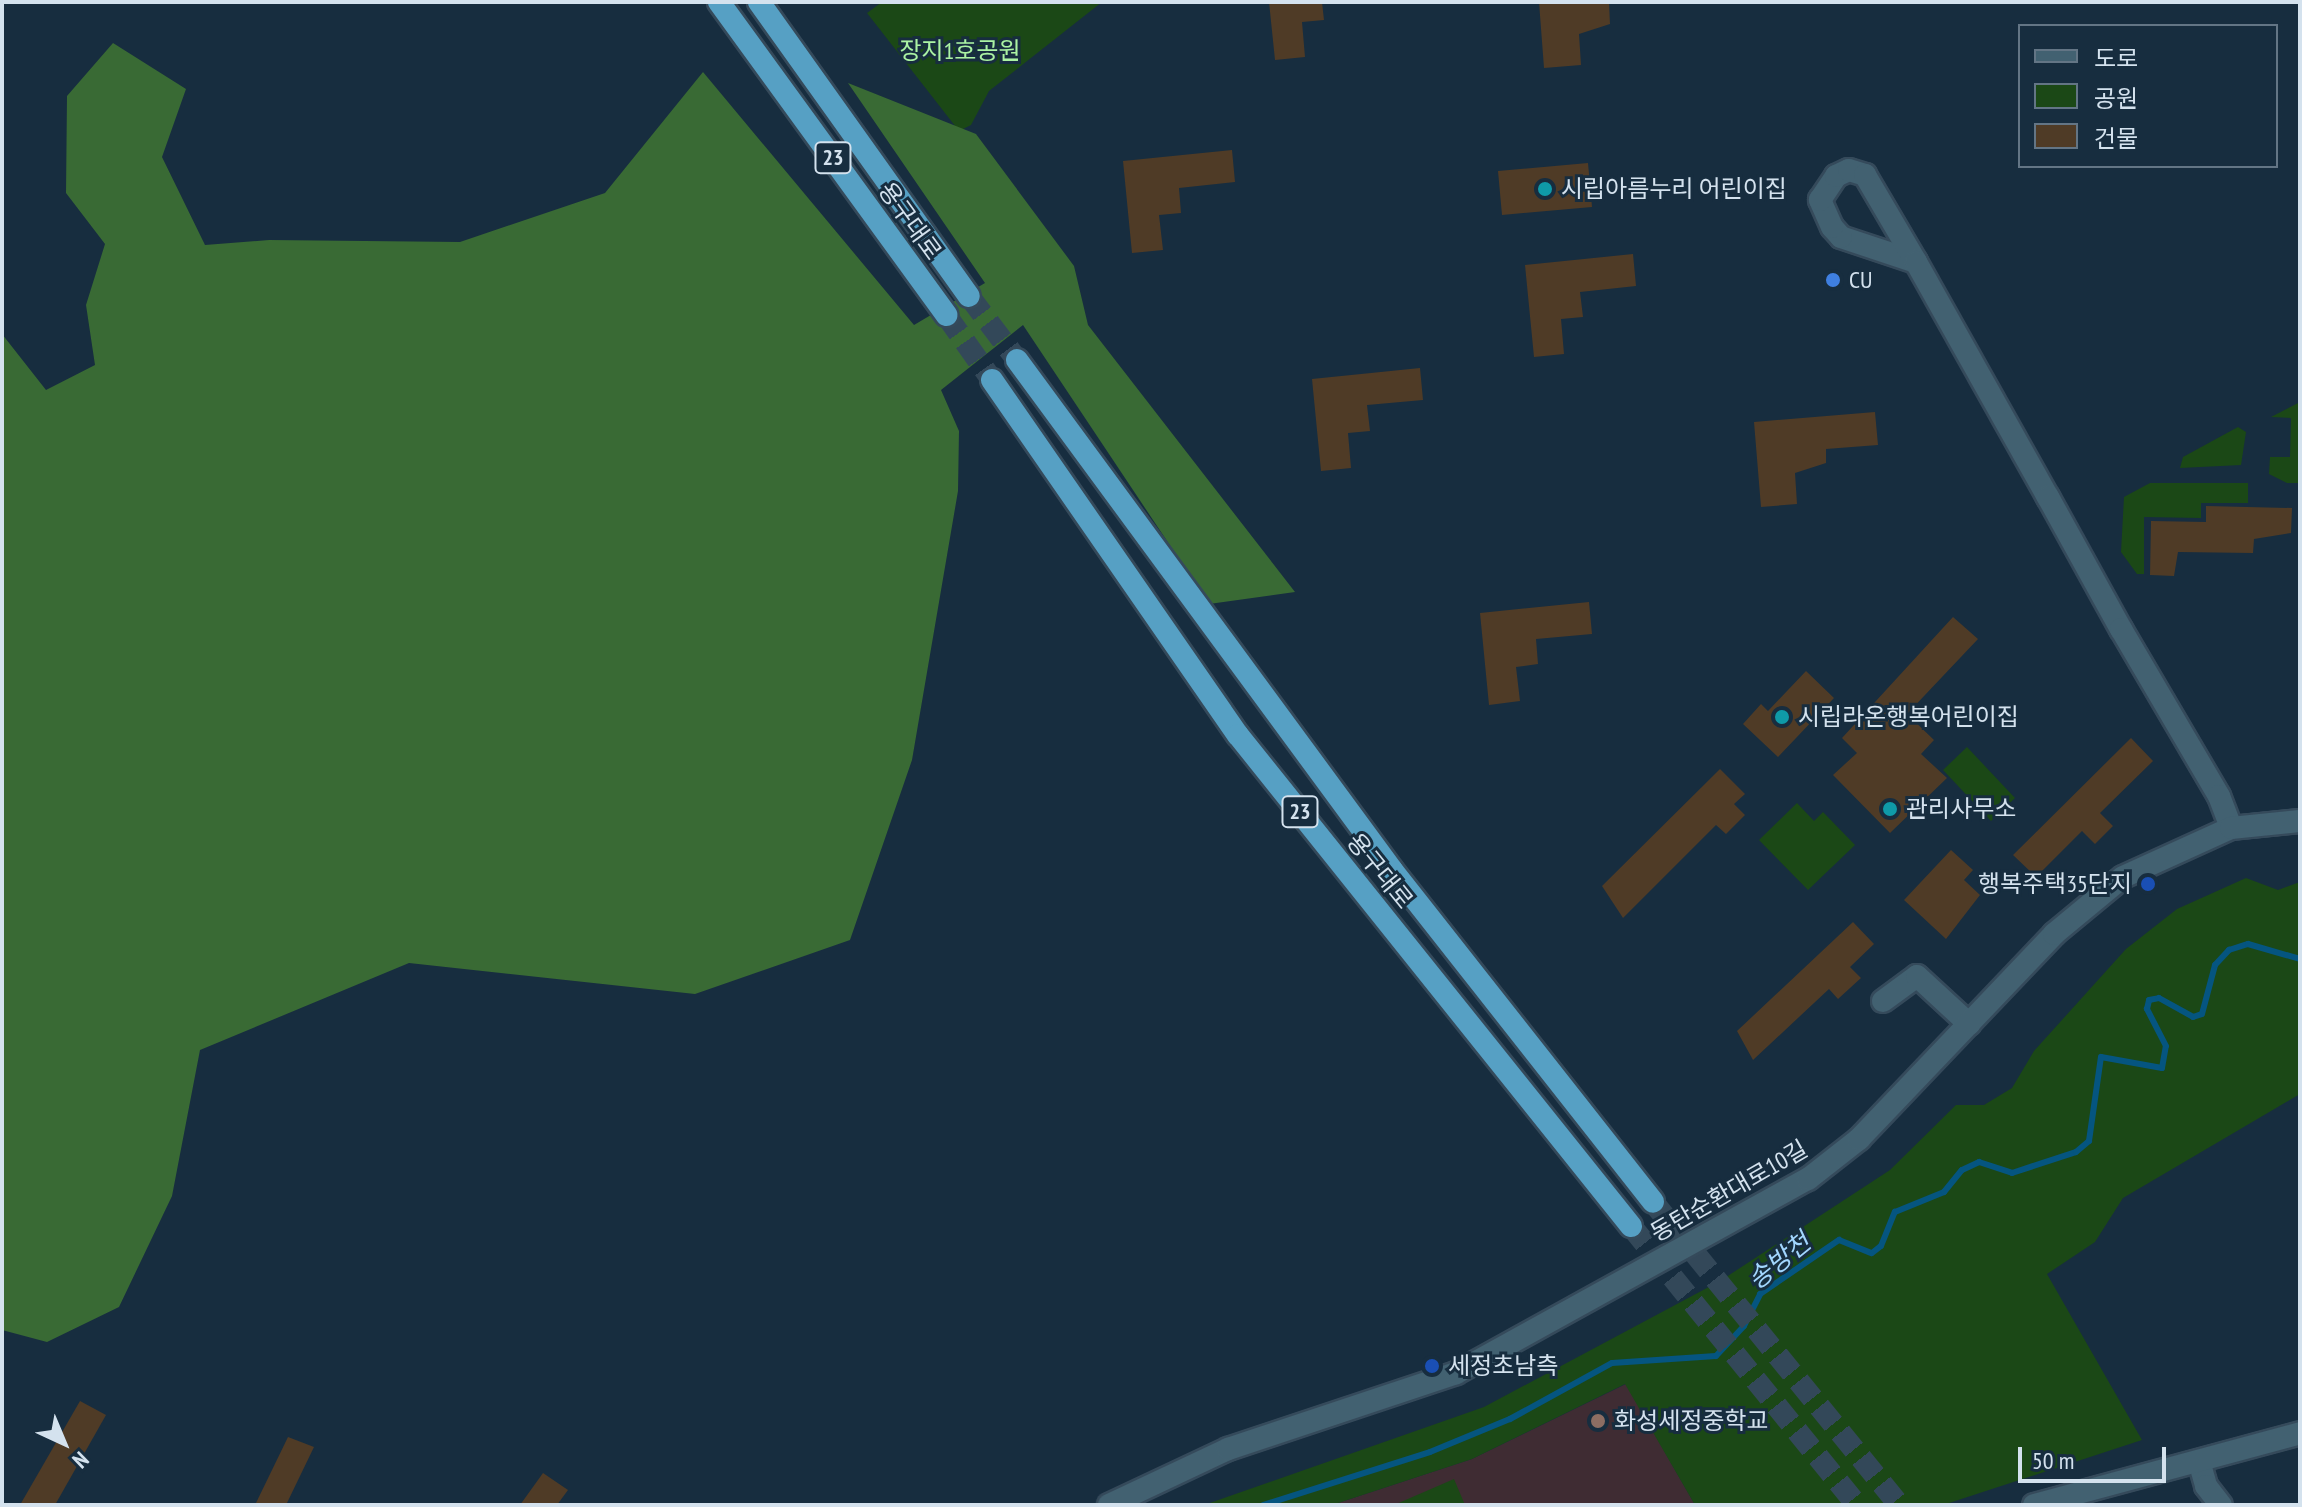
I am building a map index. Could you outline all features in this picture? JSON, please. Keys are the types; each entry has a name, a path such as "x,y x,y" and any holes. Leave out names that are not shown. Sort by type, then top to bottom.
{"highway":[{"name":"용구대로","path":"719,2 946,315"},
{"name":"용구대로","path":"759,2 969,296"},
{"name":"용구대로","path":"1017,360 1392,870 1653,1202"},
{"name":"용구대로","path":"992,380 1238,735 1631,1226"}],"street":[{"path":"1916,262 1897,251 1841,237 1820,208 1836,176 1849,170 1865,175 1916,262 2219,796 2231,828"},
{"name":"동탄순환대로10길","path":"1109,1505 1228,1449 1420,1389 1502,1350 1837,1158 2090,902 2159,856 2231,828 2300,821"},
{"path":"1883,1001 1917,976 1969,1024"},
{"path":"2034,1505 2300,1433"},
{"path":"2199,1461 2206,1486 2221,1505"}],"shaded area":[{"name":"화성세정중학교","path":"1626,1384 1695,1505 1332,1505 1472,1459"}],"green space":[{"name":"장지1호공원","path":"882,2 1102,2 989,91 971,125 959,131 867,13"},
{"path":"113,43 186,89 162,157 205,245 269,240 460,242 605,193 703,72 914,325 985,283 848,83 976,134 1074,266 1088,325 1295,592 1209,604 1023,325 941,390 959,431 958,491 912,760 850,940 695,994 409,963 200,1050 172,1196 119,1307 47,1342 2,1330 2,334 46,390 95,365 86,305 105,244 66,193 67,96"},
{"path":"2300,402 2299,483 2287,483 2269,474 2270,457 2290,457 2291,418 2271,417"},
{"path":"2238,427 2246,432 2241,465 2180,468 2183,457"},
{"path":"2150,483 2248,483 2248,503 2201,503 2201,518 2144,517 2144,574 2137,574 2121,552 2124,497"},
{"path":"1967,747 2015,798 1991,821 1943,770"},
{"path":"1797,803 1814,821 1823,812 1855,845 1808,890 1759,840"},
{"path":"2246,878 2278,890 2300,882 2300,1094 2123,1198 2095,1242 2047,1274 2142,1440 1943,1505 1695,1505 1625,1384 1472,1459 1332,1505 1204,1505 1484,1407 1720,1281 1890,1170 1956,1105 1984,1105 2012,1088 2034,1051 2126,949 2177,909"},
{"path":"1454,1479 1465,1505 1394,1505"}],"building":[{"path":"1269,2 1322,2 1324,20 1302,22 1305,57 1275,60"},
{"path":"1539,2 1609,2 1610,24 1579,34 1581,65 1544,68"},
{"path":"1232,150 1235,182 1179,188 1181,213 1159,215 1163,250 1132,253 1123,161"},
{"name":"시립아름누리 어린이집","path":"1588,163 1592,207 1502,215 1498,171"},
{"path":"1633,254 1636,286 1580,292 1583,317 1561,319 1564,354 1534,357 1525,265"},
{"path":"1420,368 1423,400 1367,405 1370,431 1348,433 1351,468 1321,471 1312,379"},
{"path":"1875,412 1878,445 1826,449 1826,463 1795,473 1797,504 1761,507 1754,422"},
{"path":"2206,506 2292,508 2291,533 2254,539 2253,553 2178,552 2174,576 2150,575 2151,521 2206,522"},
{"path":"1589,602 1592,634 1536,639 1538,664 1516,667 1520,701 1489,705 1480,613"},
{"path":"1953,617 1978,639 1907,714 1934,740 1921,754 1947,778 1890,833 1833,775 1857,753 1842,738"},
{"name":"시립라온행복어린이집","path":"1806,671 1834,698 1778,757 1743,724 1761,704 1768,711"},
{"path":"2131,738 2153,761 2100,813 2113,826 2095,844 2082,831 2036,877 2013,855"},
{"path":"1720,769 1745,794 1734,804 1745,815 1726,834 1716,825 1623,918 1602,886"},
{"path":"1951,850 1973,870 1964,880 1980,895 1946,939 1904,900"},
{"path":"1853,922 1874,944 1850,967 1861,978 1838,999 1829,989 1753,1060 1737,1031"},
{"path":"80,1401 106,1415 55,1505 20,1505"},
{"path":"288,1437 314,1447 286,1505 255,1505"},
{"path":"543,1473 568,1490 557,1505 520,1505"}],"waterway":[{"name":"송방천","path":"1263,1505 1430,1452 1510,1419 1612,1363 1716,1356 1744,1326 1760,1294 1839,1240 1872,1253 1881,1246 1895,1212 1944,1192 1962,1170 1979,1162 2012,1173 2076,1152 2089,1141 2101,1057 2162,1068 2166,1046 2147,1009 2149,1000 2159,998 2193,1017 2202,1014 2215,965 2229,950 2248,944 2300,959"}],"tunnel":[{"path":"969,296 1017,360"},
{"path":"946,315 992,380"},
{"path":"1653,1202 1899,1505"},
{"path":"1631,1226 1857,1505"}],"place":[{"name":"시립아름누리 어린이집","path":"1545,189"},
{"name":"CU","path":"1833,280"},
{"name":"시립라온행복어린이집","path":"1782,717"},
{"name":"관리사무소","path":"1890,809"},
{"name":"행복주택35단지","path":"2148,884"},
{"name":"세정초남측","path":"1432,1366"},
{"name":"화성세정중학교","path":"1598,1421"}]}
